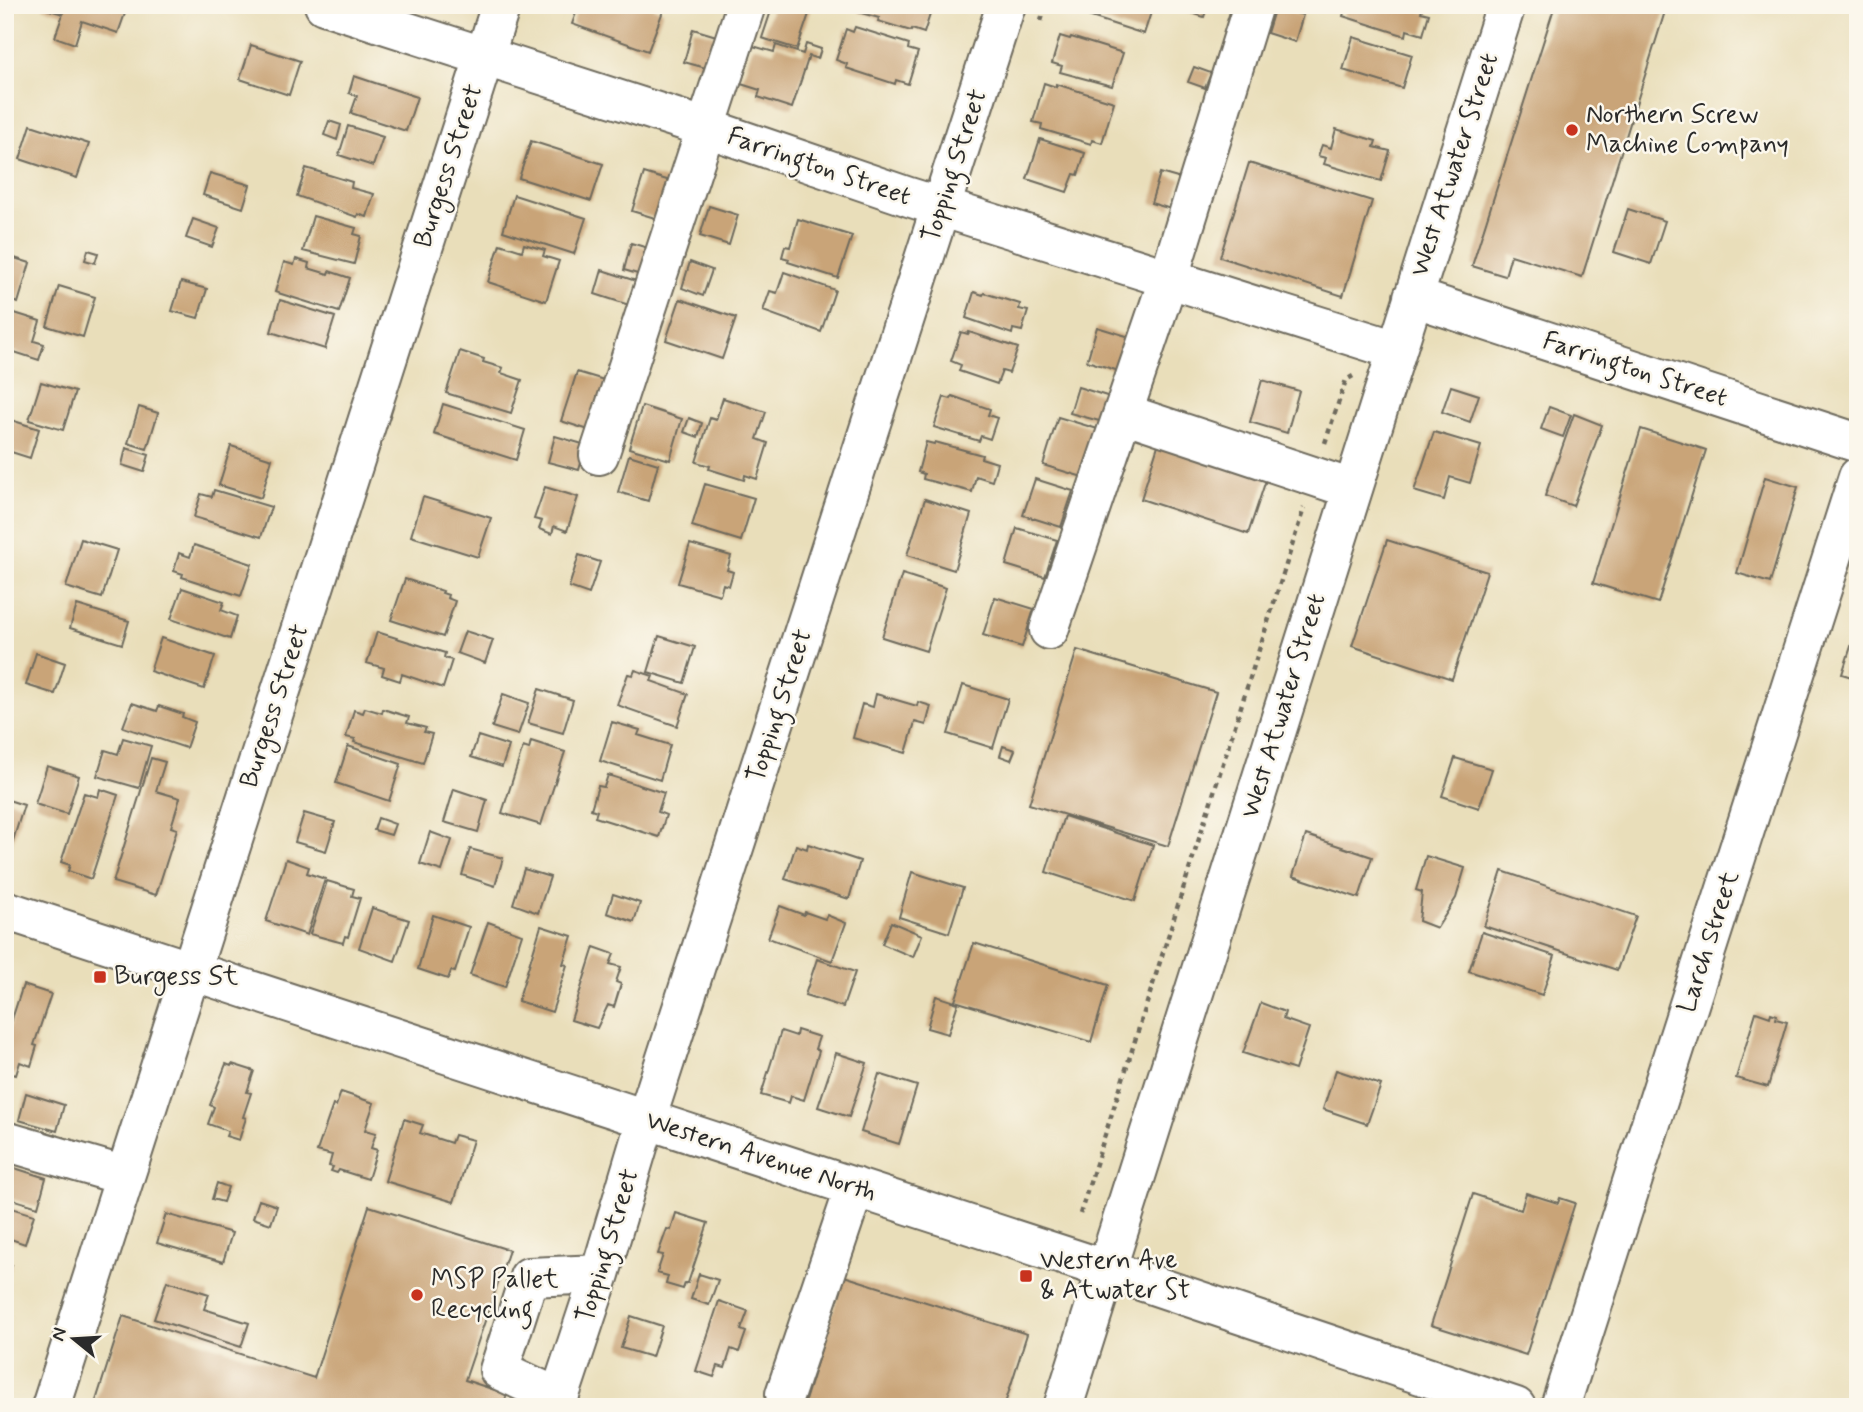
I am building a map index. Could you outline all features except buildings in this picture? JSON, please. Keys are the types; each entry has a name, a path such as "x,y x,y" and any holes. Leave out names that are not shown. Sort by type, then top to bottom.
{"street":[{"name":"Farrington Street","path":"324,5 707,128 941,207 1396,350"},
{"name":"Burgess Street","path":"51,1407 500,5"},
{"path":"599,455 746,5"},
{"name":"Topping Street","path":"558,1403 646,1119 1006,5"},
{"path":"1049,629 1168,280 1253,5"},
{"name":"West Atwater Street","path":"1063,1407 1506,5"},
{"name":"Farrington Street","path":"1413,297 1858,443"},
{"path":"1123,413 1352,489"},
{"name":"Larch Street","path":"1560,1407 1858,477"},
{"name":"Western Avenue North","path":"5,910 1108,1270 1516,1407"},
{"path":"5,1141 125,1176"},
{"path":"785,1394 855,1187"},
{"path":"558,1403 499,1370 525,1290 530,1277 600,1274"}],"path":[{"path":"1080,1214 1346,380 1354,375"}],"place":[{"name":"Northern Screw Machine Company","path":"1572,130"},
{"name":"Burgess St","path":"100,977"},
{"name":"Western Ave & Atwater St","path":"1026,1276"},
{"name":"MSP Pallet Recycling","path":"417,1295"}]}
